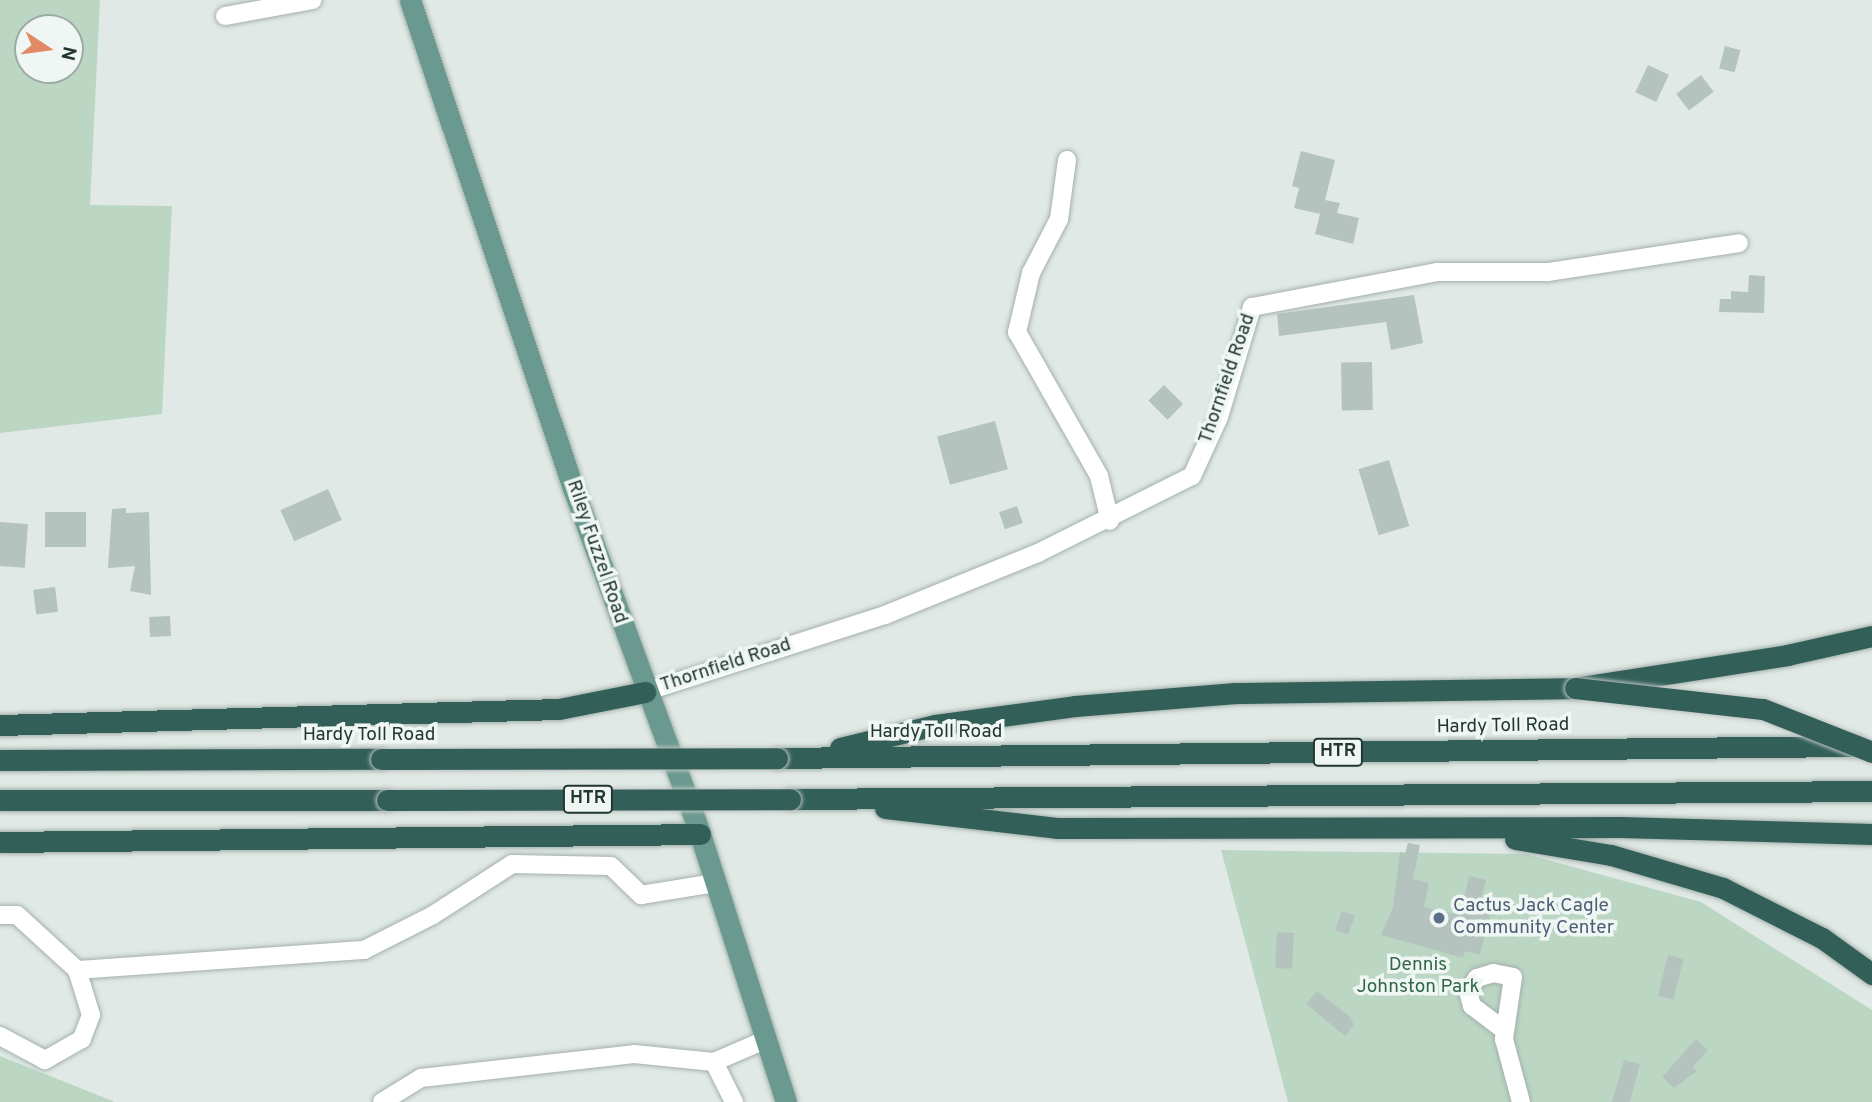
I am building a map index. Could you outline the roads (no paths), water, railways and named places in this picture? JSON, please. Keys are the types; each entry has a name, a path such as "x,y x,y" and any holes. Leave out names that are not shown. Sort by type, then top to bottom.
{"highway":[{"path":"1576,688 1787,655 1872,636"},
{"path":"804,757 934,725 1075,706 1341,690 1576,688 1763,709 1872,752"},
{"path":"0,725 559,709 645,692"},
{"name":"Hardy Toll Road","path":"0,760 777,758 1872,746"},
{"name":"HTR","path":"0,800 839,799 1872,791"},
{"path":"839,799 942,819 1057,828 1468,831 1620,827 1872,834"},
{"path":"1468,831 1611,855 1723,888 1772,909 1872,974"},
{"path":"0,842 700,834"}],"main road":[{"name":"Riley Fuzzel Road","path":"410,0 645,692 700,834 786,1102"}],"street":[{"path":"225,16 313,0"},
{"path":"1067,160 1059,219 1031,273 1017,332 1031,364 1099,476 1110,521"},
{"name":"Thornfield Road","path":"645,692 885,615 1110,521 1192,476 1219,417 1252,307 1437,272 1548,272 1739,243"},
{"path":"77,970 364,950 433,915 512,864 611,866 641,895 715,883"},
{"path":"0,915 16,915 77,970 91,1015 82,1039 45,1060 0,1036"},
{"path":"1504,1030 1521,1102"},
{"path":"382,1102 421,1078 634,1054 715,1062 765,1040"},
{"path":"715,1062 734,1102"}],"place":[{"name":"Cactus Jack Cagle Community Center","path":"1439,918"}],"park label":[{"name":"Dennis Johnston Park","path":"1418,977"}]}
